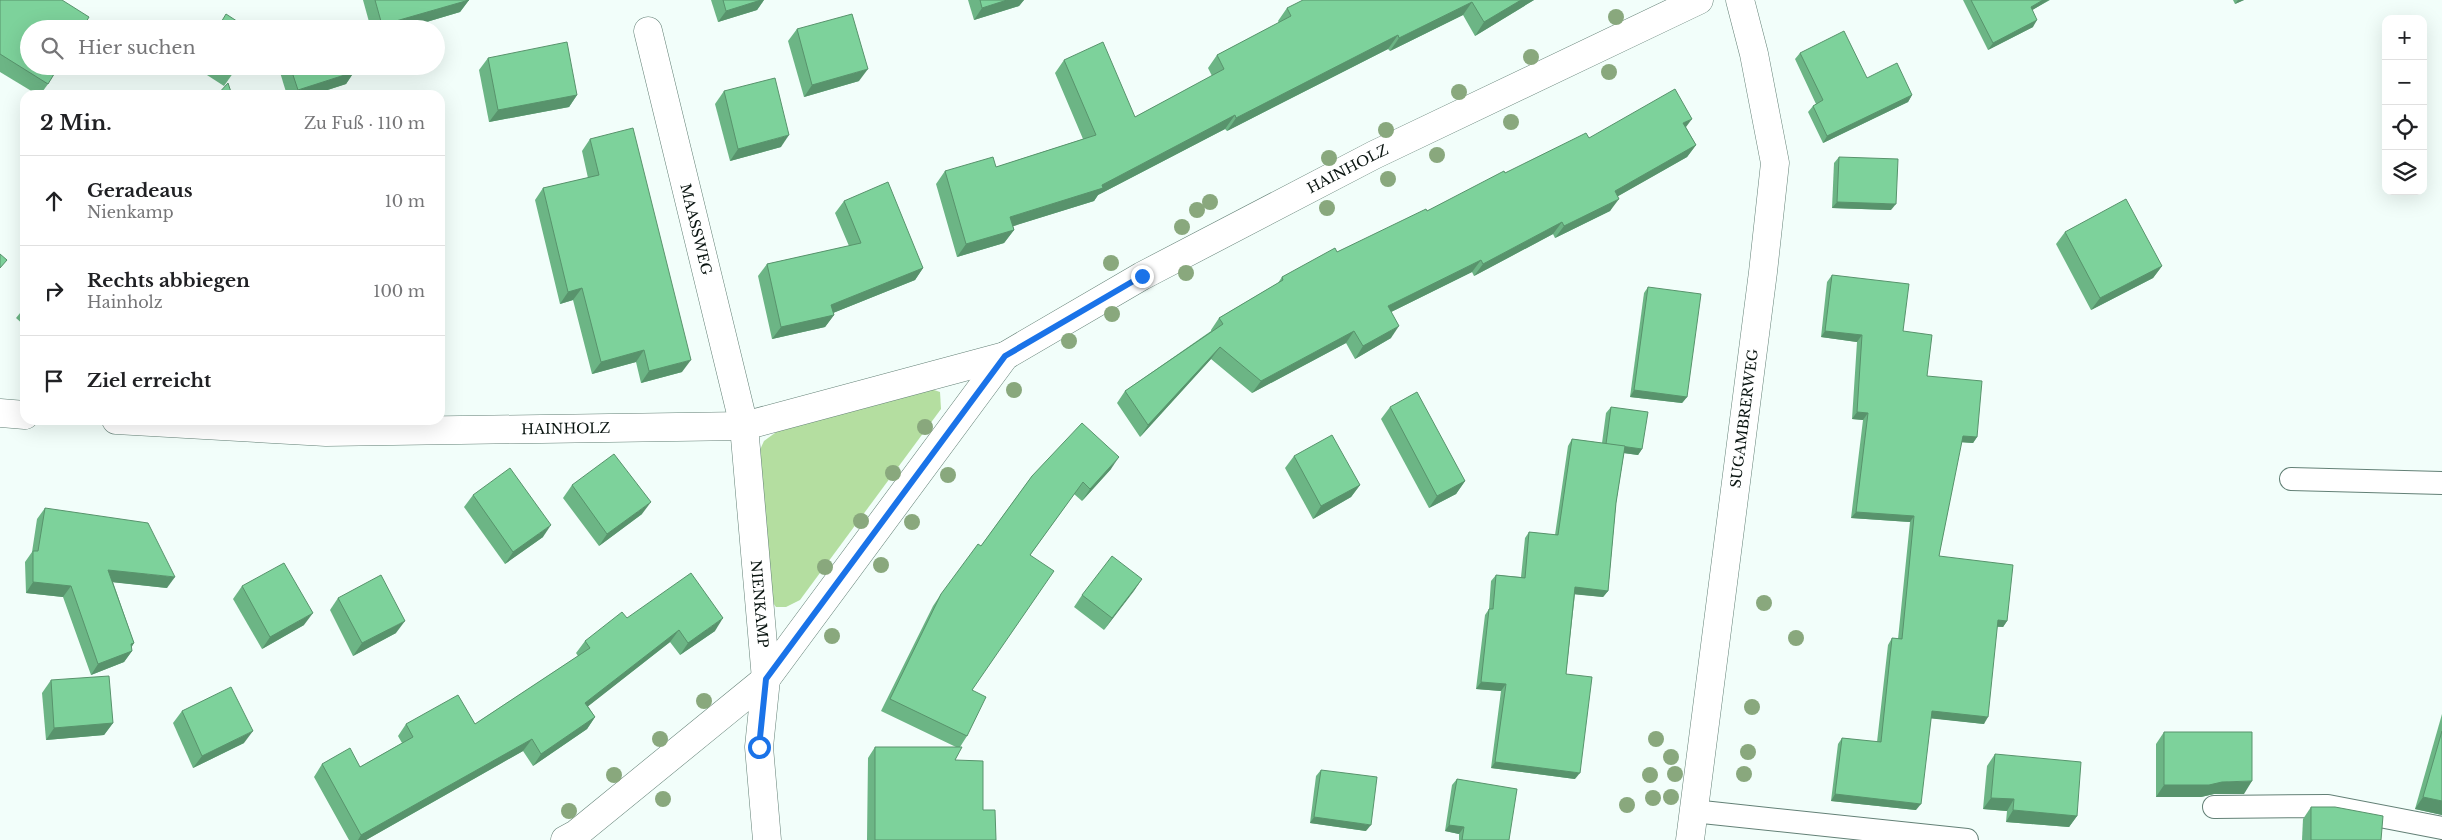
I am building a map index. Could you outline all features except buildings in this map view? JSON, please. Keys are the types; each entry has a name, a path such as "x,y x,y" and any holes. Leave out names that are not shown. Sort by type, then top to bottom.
{"street":[{"name":"HAINHOLZ","path":"204,425 326,432 744,426 1005,356 1142,276 1374,155 1699,0"},
{"name":"SUGAMBRERWEG","path":"1690,840 1763,272 1775,163 1754,54 1740,0"},
{"name":"MAASSWEG","path":"648,31 744,426"},
{"name":"HAINHOLZ","path":"565,840 576,834 766,679 1005,356"},
{"path":"0,413 20,415"},
{"name":"NIENKAMP","path":"744,426 766,679 759,747 767,840"}],"lane":[{"path":"2291,479 2442,483"},
{"path":"2214,808 2328,806 2442,828"},
{"path":"1693,811 1967,840"}],"green space":[{"path":"925,387 940,392 941,409 800,600 786,607 776,607 768,596 758,454 764,441 779,430"}],"route":[{"path":"759,747 766,679 1005,356 1142,276"}]}
